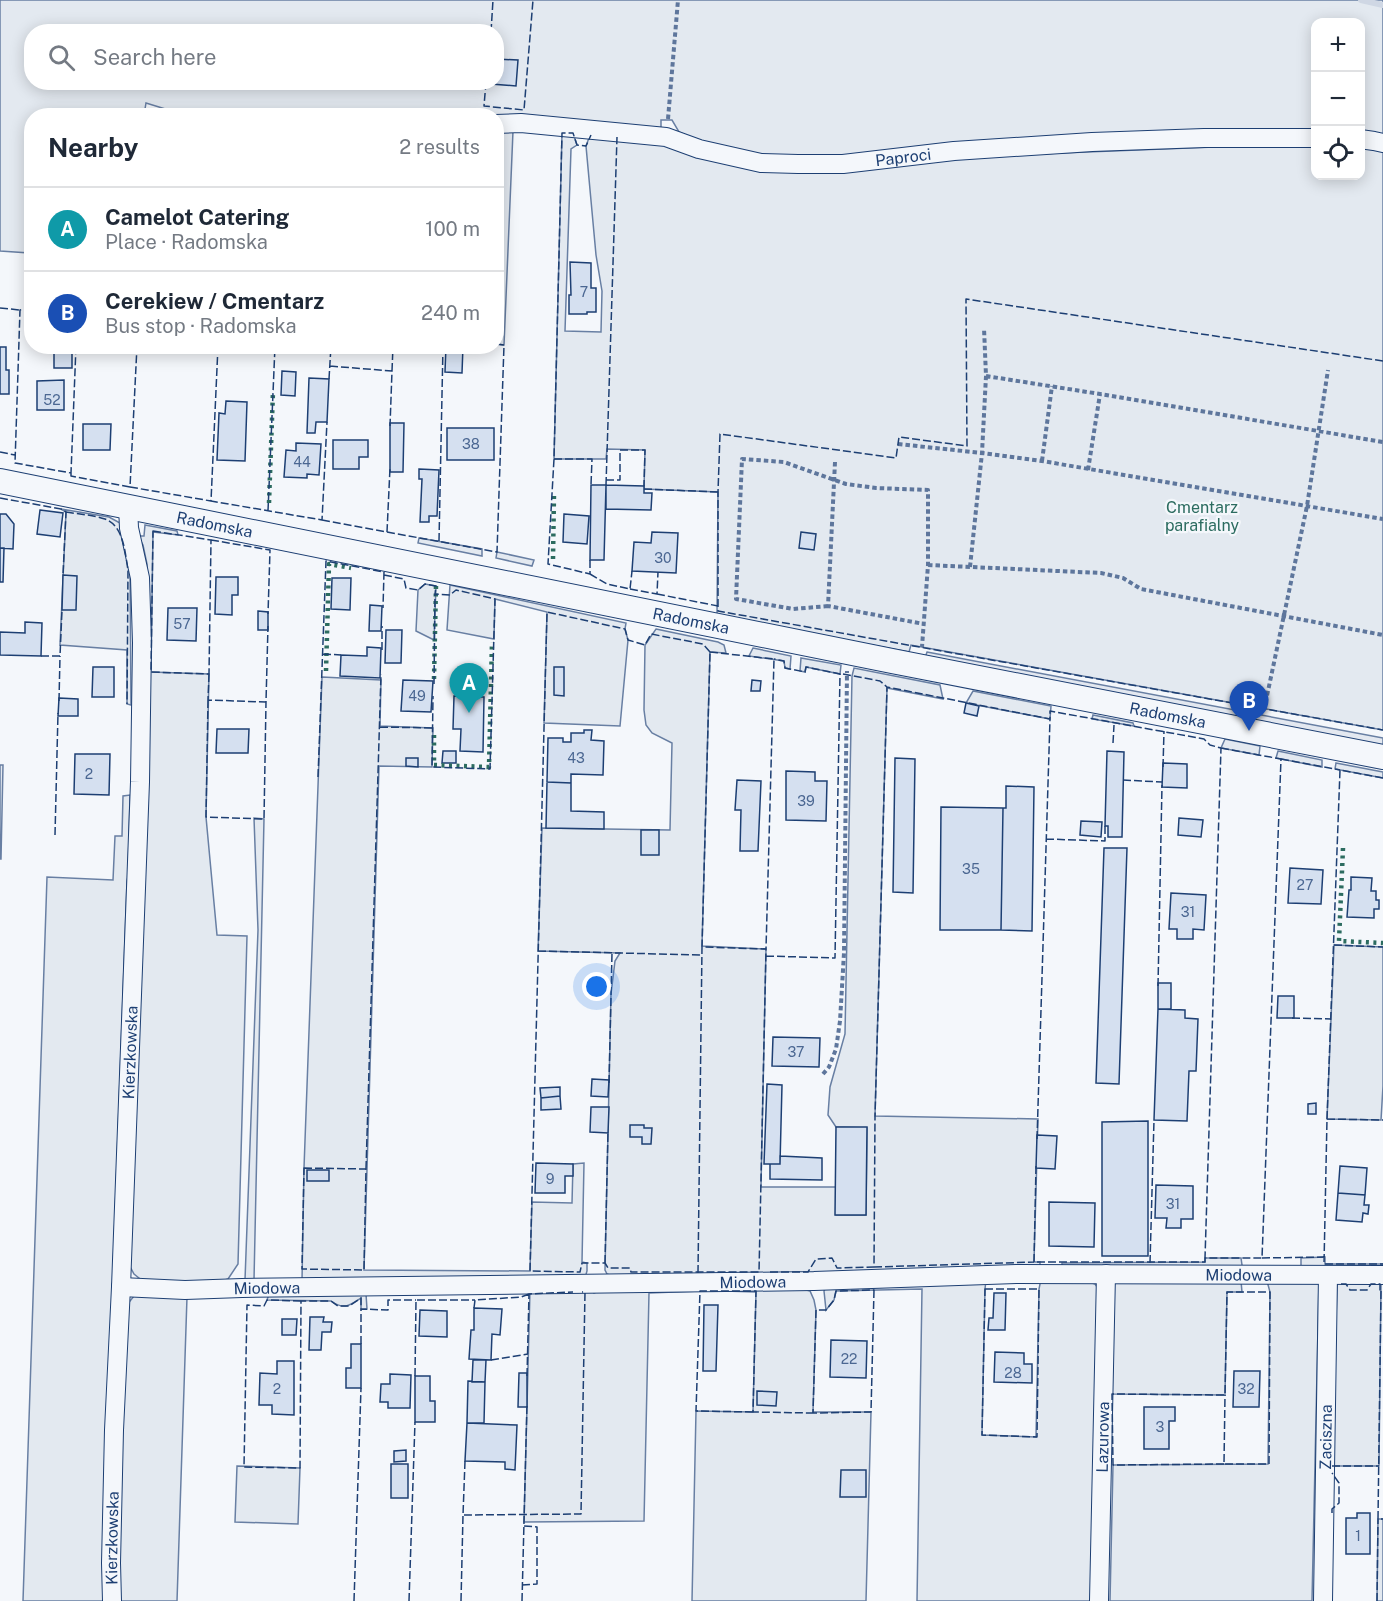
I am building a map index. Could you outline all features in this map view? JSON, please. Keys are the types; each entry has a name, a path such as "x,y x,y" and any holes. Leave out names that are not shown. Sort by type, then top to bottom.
{"street":[{"name":"Paproci","path":"504,124 521,123 666,137 699,149 761,163 798,164 843,164 954,151 1092,141 1311,138"},
{"path":"1365,140 1383,143"},
{"name":"Radomska","path":"0,481 1383,757"},
{"name":"Kierzkowska","path":"112,1601 114,1430 139,806 142,644 140,578 129,528 128,506"},
{"name":"Miodowa","path":"121,1287 184,1290 814,1281 1016,1274 1383,1275"},
{"name":"Lazurowa","path":"1099,1601 1106,1274"},
{"name":"Zaciszna","path":"1323,1601 1328,1275"}],"path":[{"path":"666,137 678,0"},
{"path":"970,567 982,453 986,376 984,328"},
{"path":"1264,710 1307,506 1329,370"},
{"path":"986,376 1383,442"},
{"path":"1042,462 1052,387"},
{"path":"1088,470 1100,394"},
{"path":"898,444 1042,462 1383,519"},
{"path":"921,666 924,650 922,649 924,624 928,565 928,490 876,488 834,481 784,462 742,459 736,600 793,609 828,606 924,624"},
{"path":"828,606 835,462"},
{"path":"928,565 1101,573 1123,578 1141,588 1383,635"},
{"path":"823,1074 829,1067 836,1049 841,1009 844,953 846,675 849,652"}],"green space":[{"name":"Cmentarz parafialny","path":"0,0 1383,0 1383,136 1365,133 1365,18 1311,18 1311,132 956,157 1311,143 1311,180 1365,180 1365,147 1383,149 1383,730 911,645 909,652 717,616 718,492 644,489 645,450 607,449 606,459 554,459 562,133 573,133 577,145 571,149 565,331 601,332 602,291 596,255 586,146 590,135 694,139 679,132 672,120 661,120 661,131 513,131 504,345 504,108 162,108 146,103 145,108 24,108 24,253 0,251"},
{"path":"61,509 109,517 120,523 130,567 131,705 127,704 127,650 60,645 66,512"},
{"path":"145,525 177,531 178,535 153,532 151,672 209,674 206,817 217,935 247,936 238,1264 228,1279 218,1282 144,1282 134,1274 128,1263 148,672 147,564 143,545 138,536 144,536"},
{"path":"419,538 482,549 482,556 418,543"},
{"path":"497,552 534,560 532,566 496,558"},
{"path":"425,584 436,586 434,640 416,631 418,590"},
{"path":"450,585 626,623 628,640 620,726 544,723 547,612 495,599 494,639 447,630"},
{"path":"656,629 718,642 724,645 726,653 710,652 702,946 766,949 761,1187 836,1187 836,1215 866,1215 867,1128 836,1127 828,1115 830,1087 845,1034 852,676 854,668 940,685 943,699 887,688 875,1116 1038,1119 1034,1262 1040,1262 1040,1269 612,1276 607,1274 605,1270 611,994 615,961 620,953 538,951 542,828 670,830 672,743 652,733 646,725 644,710 645,645"},
{"path":"753,648 791,656 790,669 785,668 784,661 749,656"},
{"path":"801,658 841,665 840,674 806,667 805,672 800,671"},
{"path":"322,677 381,680 380,726 433,728 432,767 379,766 364,1270 530,1271 532,1202 572,1203 573,1164 584,1163 582,1262 587,1263 585,1278 302,1281"},
{"path":"973,691 1051,706 1050,719 966,703"},
{"path":"1093,715 1133,723 1134,726 1092,719"},
{"path":"1225,739 1260,746 1259,755 1221,748"},
{"path":"1278,751 1322,760 1322,767 1276,758"},
{"path":"1336,763 1383,772 1383,778 1335,769"},
{"path":"0,765 3,765 1,859 0,859"},
{"path":"130,795 105,1498 126,1306 134,1296 187,1297 177,1601 23,1601 47,877 113,880 115,836 122,836 123,796"},
{"path":"254,818 264,819 254,1280 245,1280 258,930"},
{"path":"1334,945 1383,947 1381,1120 1327,1119"},
{"path":"1325,1257 1325,1264 1383,1264 1383,1267 1301,1268 1301,1258"},
{"path":"1205,1258 1241,1258 1242,1265 1240,1267 1062,1269 1062,1263 1205,1262"},
{"path":"1041,1279 1086,1281 1095,1284 1100,1291 1093,1601 917,1601 922,1289 836,1291 834,1300 826,1310 824,1291 827,1285 986,1280 982,1435 1036,1437"},
{"path":"1241,1281 1242,1292 1227,1292 1225,1395 1112,1394 1113,1288 1115,1282"},
{"path":"1267,1281 1319,1281 1312,1601 1110,1601 1113,1465 1268,1464 1270,1292"},
{"path":"1337,1283 1381,1284 1379,1466 1332,1466"},
{"path":"586,1288 594,1293 608,1288 700,1288 700,1291 649,1293 644,1521 524,1522 530,1290"},
{"path":"725,1288 799,1288 810,1291 816,1310 813,1412 871,1412 866,1601 692,1601 696,1411 753,1412 756,1292 725,1291"},
{"path":"269,1294 366,1294 367,1309 361,1309 361,1298 350,1305 343,1306 331,1301 267,1300"},
{"path":"237,1466 300,1468 298,1524 235,1522"},
{"path":"1378,1519 1383,1519 1383,1601 1377,1601"}],"shaded area":[{"path":"927,652 1383,738 1383,747 925,658"}],"building":[{"path":"504,59 518,60 516,86 504,85"},
{"path":"570,262 591,263 591,288 596,288 596,312 569,314"},
{"path":"0,347 6,347 9,394 0,394"},
{"path":"54,354 72,354 72,368 54,368"},
{"path":"446,354 463,354 462,373 445,372"},
{"path":"282,371 296,372 295,396 281,395"},
{"path":"309,378 329,379 327,422 316,422 315,433 307,433"},
{"path":"64,380 64,410 37,410 37,381"},
{"path":"226,401 247,402 245,461 217,460 219,413 225,414"},
{"path":"390,423 404,423 403,472 390,472"},
{"path":"83,424 111,424 110,450 83,450"},
{"path":"447,428 494,428 494,460 447,460"},
{"path":"333,440 368,440 368,457 359,457 359,469 333,469"},
{"path":"296,443 321,444 319,475 307,474 307,478 284,477 286,450 296,451"},
{"path":"419,469 439,470 437,516 429,516 429,522 420,522 422,479 419,479"},
{"path":"591,485 606,485 604,560 590,560"},
{"path":"606,485 644,486 644,493 652,493 651,510 606,509"},
{"path":"40,510 63,513 60,537 37,534"},
{"path":"0,514 6,514 14,524 13,549 0,548"},
{"path":"564,514 589,516 587,544 563,542"},
{"path":"652,532 678,533 676,573 632,571 634,542 651,543"},
{"path":"801,532 816,534 814,550 799,548"},
{"path":"0,548 4,548 3,582 0,582"},
{"path":"63,575 77,576 76,610 62,610"},
{"path":"216,577 238,577 238,595 232,595 232,615 215,614"},
{"path":"332,578 351,578 350,610 331,609"},
{"path":"370,605 382,606 381,631 369,631"},
{"path":"168,608 197,608 196,641 167,640"},
{"path":"258,611 268,612 268,630 258,630"},
{"path":"25,622 42,623 41,656 0,655 0,632 25,633"},
{"path":"386,630 402,630 401,663 385,663"},
{"path":"367,647 381,648 380,678 340,676 341,655 367,656"},
{"path":"93,667 114,667 114,697 92,697"},
{"path":"554,667 564,667 564,696 554,695"},
{"path":"403,680 433,681 431,712 401,711"},
{"path":"752,680 761,681 760,691 751,691"},
{"path":"454,696 484,697 483,752 460,751 461,729 453,729"},
{"path":"59,698 78,699 78,716 58,716"},
{"path":"966,703 979,706 977,716 964,713"},
{"path":"217,729 249,729 248,753 216,753"},
{"path":"584,730 592,730 591,740 604,741 603,775 571,774 571,783 547,782 548,738 563,738 563,742 571,742 571,733 584,733"},
{"path":"443,751 456,751 456,763 442,763"},
{"path":"1107,751 1124,752 1122,837 1108,837 1108,826 1105,826"},
{"path":"75,754 110,754 109,795 74,794"},
{"path":"406,758 418,758 418,767 406,766"},
{"path":"895,758 915,759 913,893 893,892"},
{"path":"1163,763 1187,764 1187,788 1162,787"},
{"path":"786,771 815,772 815,781 827,781 826,821 786,820"},
{"path":"737,780 761,781 758,851 740,851 741,810 735,810"},
{"path":"547,782 571,783 571,811 604,812 604,829 546,828"},
{"path":"1006,786 1034,787 1032,931 1001,930 1003,808 1006,808"},
{"path":"941,807 1003,808 1001,930 940,930"},
{"path":"1179,818 1203,820 1201,837 1178,835"},
{"path":"1081,821 1102,822 1101,837 1080,835"},
{"path":"641,830 659,830 659,855 641,855"},
{"path":"1104,848 1127,848 1119,1084 1096,1083"},
{"path":"1290,868 1323,870 1321,904 1288,903"},
{"path":"1351,877 1372,878 1371,891 1376,891 1376,900 1379,900 1379,909 1374,909 1374,918 1347,917"},
{"path":"1171,893 1206,895 1204,930 1193,929 1193,939 1177,939 1177,929 1169,929"},
{"path":"1158,983 1171,983 1171,1009 1158,1009"},
{"path":"1278,996 1294,996 1294,1018 1277,1018"},
{"path":"1158,1009 1185,1010 1185,1018 1198,1019 1196,1071 1189,1071 1187,1121 1154,1120"},
{"path":"773,1037 820,1038 819,1067 772,1066"},
{"path":"592,1079 609,1080 608,1097 591,1096"},
{"path":"767,1084 782,1085 780,1164 764,1164"},
{"path":"560,1087 560,1096 541,1098 540,1088"},
{"path":"560,1096 561,1109 541,1110 541,1098"},
{"path":"1316,1103 1316,1114 1308,1114 1308,1104"},
{"path":"591,1107 609,1107 608,1133 590,1132"},
{"path":"1148,1121 1148,1256 1102,1256 1102,1122"},
{"path":"630,1125 644,1125 644,1128 652,1128 651,1144 642,1144 642,1137 630,1137"},
{"path":"836,1127 867,1127 866,1215 835,1215"},
{"path":"1037,1135 1057,1136 1055,1169 1036,1168"},
{"path":"780,1156 822,1158 822,1180 770,1179 770,1164 780,1164"},
{"path":"536,1163 573,1164 573,1176 565,1176 565,1193 535,1193"},
{"path":"1340,1166 1367,1168 1365,1195 1338,1193"},
{"path":"307,1170 329,1170 329,1181 307,1181"},
{"path":"1156,1185 1193,1186 1193,1219 1181,1219 1181,1228 1166,1228 1167,1218 1155,1218"},
{"path":"1338,1193 1365,1195 1364,1205 1369,1205 1368,1214 1363,1213 1362,1222 1336,1220"},
{"path":"1049,1202 1095,1203 1094,1247 1049,1246"},
{"path":"994,1293 1006,1293 1005,1330 988,1330 989,1318 993,1318"},
{"path":"704,1305 718,1305 716,1371 703,1371"},
{"path":"474,1308 502,1309 500,1335 492,1334 491,1360 469,1359 471,1330 474,1330"},
{"path":"420,1310 447,1311 447,1337 419,1336"},
{"path":"310,1317 324,1317 323,1322 332,1322 331,1332 322,1332 321,1350 309,1350"},
{"path":"282,1319 297,1319 296,1335 282,1335"},
{"path":"831,1340 867,1341 866,1378 830,1377"},
{"path":"351,1344 361,1344 361,1388 346,1388 346,1368 351,1368"},
{"path":"995,1352 1024,1353 1024,1364 1032,1364 1032,1383 994,1382"},
{"path":"473,1360 486,1360 485,1382 472,1382"},
{"path":"277,1361 294,1361 294,1415 272,1414 272,1405 259,1405 260,1373 277,1374"},
{"path":"1234,1371 1260,1371 1259,1407 1233,1407"},
{"path":"519,1373 527,1373 527,1407 518,1407"},
{"path":"390,1374 411,1375 410,1408 388,1408 388,1402 380,1402 381,1384 390,1384"},
{"path":"415,1376 430,1376 430,1401 435,1401 435,1422 415,1422"},
{"path":"468,1381 485,1382 484,1423 467,1423"},
{"path":"757,1391 777,1392 776,1406 757,1405"},
{"path":"1144,1407 1175,1407 1175,1421 1169,1421 1169,1449 1144,1449"},
{"path":"467,1423 517,1425 515,1470 505,1469 505,1462 465,1461"},
{"path":"406,1450 406,1461 394,1462 394,1451"},
{"path":"391,1464 408,1464 408,1498 391,1498"},
{"path":"841,1470 866,1470 866,1497 840,1497"},
{"path":"1357,1513 1370,1513 1370,1554 1346,1554 1346,1518 1357,1518"}],"waterway":[{"path":"1361,0 1383,5"}],"hedge":[{"path":"269,503 273,391"},
{"path":"553,559 554,493"},
{"path":"326,671 329,564 351,568"},
{"path":"434,679 436,586"},
{"path":"434,735 434,765 489,767 492,642"},
{"path":"1343,848 1339,941 1383,943"}],"fence":[{"path":"492,24 493,0"},
{"path":"504,108 524,110 533,0"},
{"path":"485,90 484,106 504,108"},
{"path":"590,560 590,574 548,564 554,459 562,133 573,133 577,145 586,146 591,135"},
{"path":"606,485 617,137"},
{"path":"1383,361 966,299 967,446 899,437 896,458 720,434 718,492 718,611 1383,730"},
{"path":"0,308 20,310"},
{"path":"24,309 20,310 15,463 71,473 76,354"},
{"path":"71,473 71,476 130,487 137,354"},
{"path":"218,354 211,501 322,520 327,422"},
{"path":"268,511 275,354"},
{"path":"329,379 331,354"},
{"path":"392,371 393,354"},
{"path":"439,541 443,354"},
{"path":"387,532 497,552 504,354"},
{"path":"330,366 392,371 390,426"},
{"path":"606,480 620,480 620,450 645,450 644,486"},
{"path":"0,452 15,455"},
{"path":"554,459 592,459 591,485"},
{"path":"322,520 387,532 390,468"},
{"path":"130,487 211,501"},
{"path":"644,489 718,492"},
{"path":"0,498 61,509 66,512 63,575"},
{"path":"66,512 105,519 120,534 128,570 127,704"},
{"path":"153,531 211,540 209,674 151,672 153,531"},
{"path":"211,540 270,550 268,614"},
{"path":"318,777 326,561 384,572 383,608"},
{"path":"590,574 607,584 630,589 632,571"},
{"path":"630,589 657,594 658,572"},
{"path":"384,575 404,579 406,588 418,590 425,584 436,586 435,594 450,595 456,590 495,599 490,769 432,767 433,696"},
{"path":"434,684 435,594"},
{"path":"657,594 718,606"},
{"path":"41,656 60,656 62,610"},
{"path":"710,652 703,644 651,634 645,645 628,640 625,629 547,612 530,1271 580,1272 582,1263 605,1263 608,1268 630,1268 631,1272 759,1272 766,949"},
{"path":"209,674 208,700 266,702 268,626"},
{"path":"382,626 382,650"},
{"path":"710,652 774,659 766,949 702,947 710,652"},
{"path":"323,654 341,655"},
{"path":"59,701 60,656"},
{"path":"766,956 835,958 840,674 806,667 805,672 785,668 784,661 774,659"},
{"path":"366,1169 381,674"},
{"path":"843,674 880,681 887,687"},
{"path":"770,1272 808,1272 816,1259 832,1258 837,1268 874,1267 875,1117 887,687 1050,719 1050,711 1204,739 1210,745 1221,748"},
{"path":"208,700 206,817 264,819 266,702"},
{"path":"55,835 58,713"},
{"path":"1037,1139 1050,719"},
{"path":"1113,743 1114,725"},
{"path":"380,727 433,728"},
{"path":"1163,767 1164,731"},
{"path":"1221,748 1281,759 1262,1258 1205,1258 1221,748"},
{"path":"1281,759 1340,770"},
{"path":"1383,778 1340,770 1324,1264 1383,1264"},
{"path":"1123,780 1162,782"},
{"path":"1158,986 1162,785"},
{"path":"1046,839 1105,841 1105,826"},
{"path":"1334,945 1383,947"},
{"path":"698,1273 702,947"},
{"path":"538,951 702,955"},
{"path":"609,1083 612,953"},
{"path":"1292,1018 1331,1019"},
{"path":"1327,1119 1383,1120"},
{"path":"1150,1263 1154,1120"},
{"path":"605,1263 608,1131"},
{"path":"1036,1166 1034,1262 1205,1262 1205,1258"},
{"path":"304,1168 366,1169 364,1270 302,1269 304,1168"},
{"path":"1262,1258 1325,1257"},
{"path":"874,1267 1034,1262"},
{"path":"1341,1284 1346,1284 1350,1290 1367,1290 1371,1284 1380,1284 1380,1291"},
{"path":"985,1289 1039,1289 1037,1437 982,1435 985,1289"},
{"path":"874,1290 871,1412 813,1413 816,1310 826,1310 834,1300 836,1291 874,1290"},
{"path":"753,1412 696,1411 700,1291 756,1291 753,1412 813,1413"},
{"path":"1381,1291 1378,1519 1383,1519"},
{"path":"527,1376 529,1294 573,1292"},
{"path":"465,1461 463,1515 581,1514 585,1292 582,1292"},
{"path":"1224,1464 1113,1465 1112,1394 1225,1395 1227,1292 1270,1292 1269,1464 1224,1464 1225,1395"},
{"path":"474,1308 475,1300 521,1297 529,1294"},
{"path":"301,1301 267,1300 264,1306 247,1305 244,1467 300,1468 301,1301 331,1301 338,1306 349,1306 361,1298 361,1309"},
{"path":"361,1344 361,1309 388,1310 388,1300 416,1300"},
{"path":"415,1376 416,1300 475,1300"},
{"path":"491,1360 528,1354"},
{"path":"354,1601 361,1388"},
{"path":"522,1601 527,1403"},
{"path":"409,1601 415,1422"},
{"path":"1332,1466 1379,1466"},
{"path":"1332,1473 1339,1483 1339,1503 1332,1509 1332,1513"},
{"path":"461,1601 463,1515"},
{"path":"1377,1601 1378,1519"},
{"path":"522,1585 537,1584 537,1527 524,1526"}],"place":[{"name":"Camelot Catering","path":"469,713"},
{"name":"Cerekiew / Cmentarz","path":"1249,731"}]}
